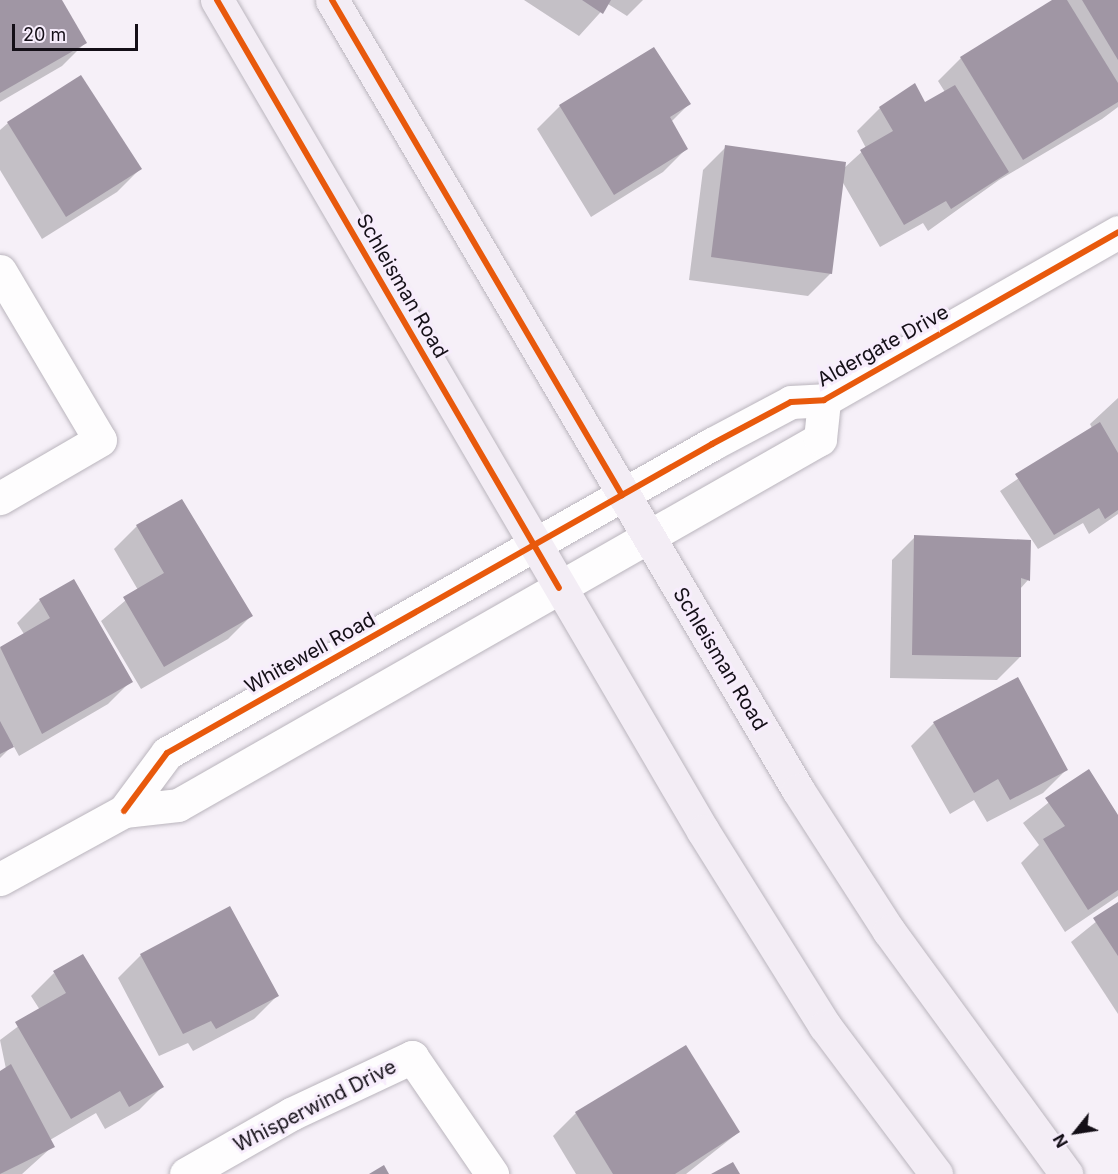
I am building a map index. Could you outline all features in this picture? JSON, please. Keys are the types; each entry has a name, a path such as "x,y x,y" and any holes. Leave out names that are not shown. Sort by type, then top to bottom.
{"main road":[{"name":"Schleisman Road","path":"217,0 534,547 825,1026 936,1174"},
{"name":"Schleisman Road","path":"332,0 622,495 889,931 1066,1174"}],"street":[{"name":"Aldergate Drive","path":"534,547 622,495 791,402 824,400 1118,232"},
{"path":"0,271 100,440 0,498"},
{"name":"Aldergate Drive","path":"559,588 820,439 824,400"},
{"name":"Whitewell Road","path":"124,811 167,753 534,547"},
{"name":"Whitewell Road","path":"0,879 124,811 178,805 559,588"},
{"name":"Whisperwind Drive","path":"186,1174 291,1114 412,1057 492,1174"}],"building":[{"path":"0,0 62,0 87,43 0,93"},
{"path":"582,0 611,0 603,14"},
{"path":"1052,0 1067,0 1118,83 1118,102 1023,160 960,57"},
{"path":"1082,0 1118,0 1118,60"},
{"path":"654,47 691,104 670,117 688,149 614,195 559,105"},
{"path":"81,75 142,169 66,217 7,122"},
{"path":"915,83 925,102 955,85 1009,172 951,209 946,201 904,225 860,150 893,131 879,107"},
{"path":"725,145 846,162 832,274 711,257"},
{"path":"1100,422 1118,453 1118,510 1105,519 1099,508 1054,535 1015,474"},
{"path":"182,499 253,616 164,667 123,597 164,573 136,525"},
{"path":"914,535 1031,540 1030,581 1021,578 1021,657 912,655"},
{"path":"74,579 133,682 42,734 0,647 50,618 39,599"},
{"path":"1018,677 1068,770 1010,800 998,779 974,793 933,722"},
{"path":"0,721 14,747 0,754"},
{"path":"1089,769 1118,815 1118,890 1088,910 1043,839 1065,826 1045,798"},
{"path":"1118,902 1118,956 1093,918"},
{"path":"230,906 279,996 216,1029 211,1021 183,1034 140,954"},
{"path":"83,954 164,1087 129,1107 120,1091 71,1119 15,1022 66,993 53,971"},
{"path":"686,1045 740,1132 675,1174 613,1174 575,1112"},
{"path":"11,1064 55,1147 0,1174 0,1071"},
{"path":"733,1162 740,1174 711,1174"},
{"path":"384,1165 389,1174 369,1174"}],"cycle path":[{"path":"217,0 559,588"},
{"path":"332,0 622,495"},
{"path":"124,811 167,753 712,444 791,402 824,400 1118,232"}]}
